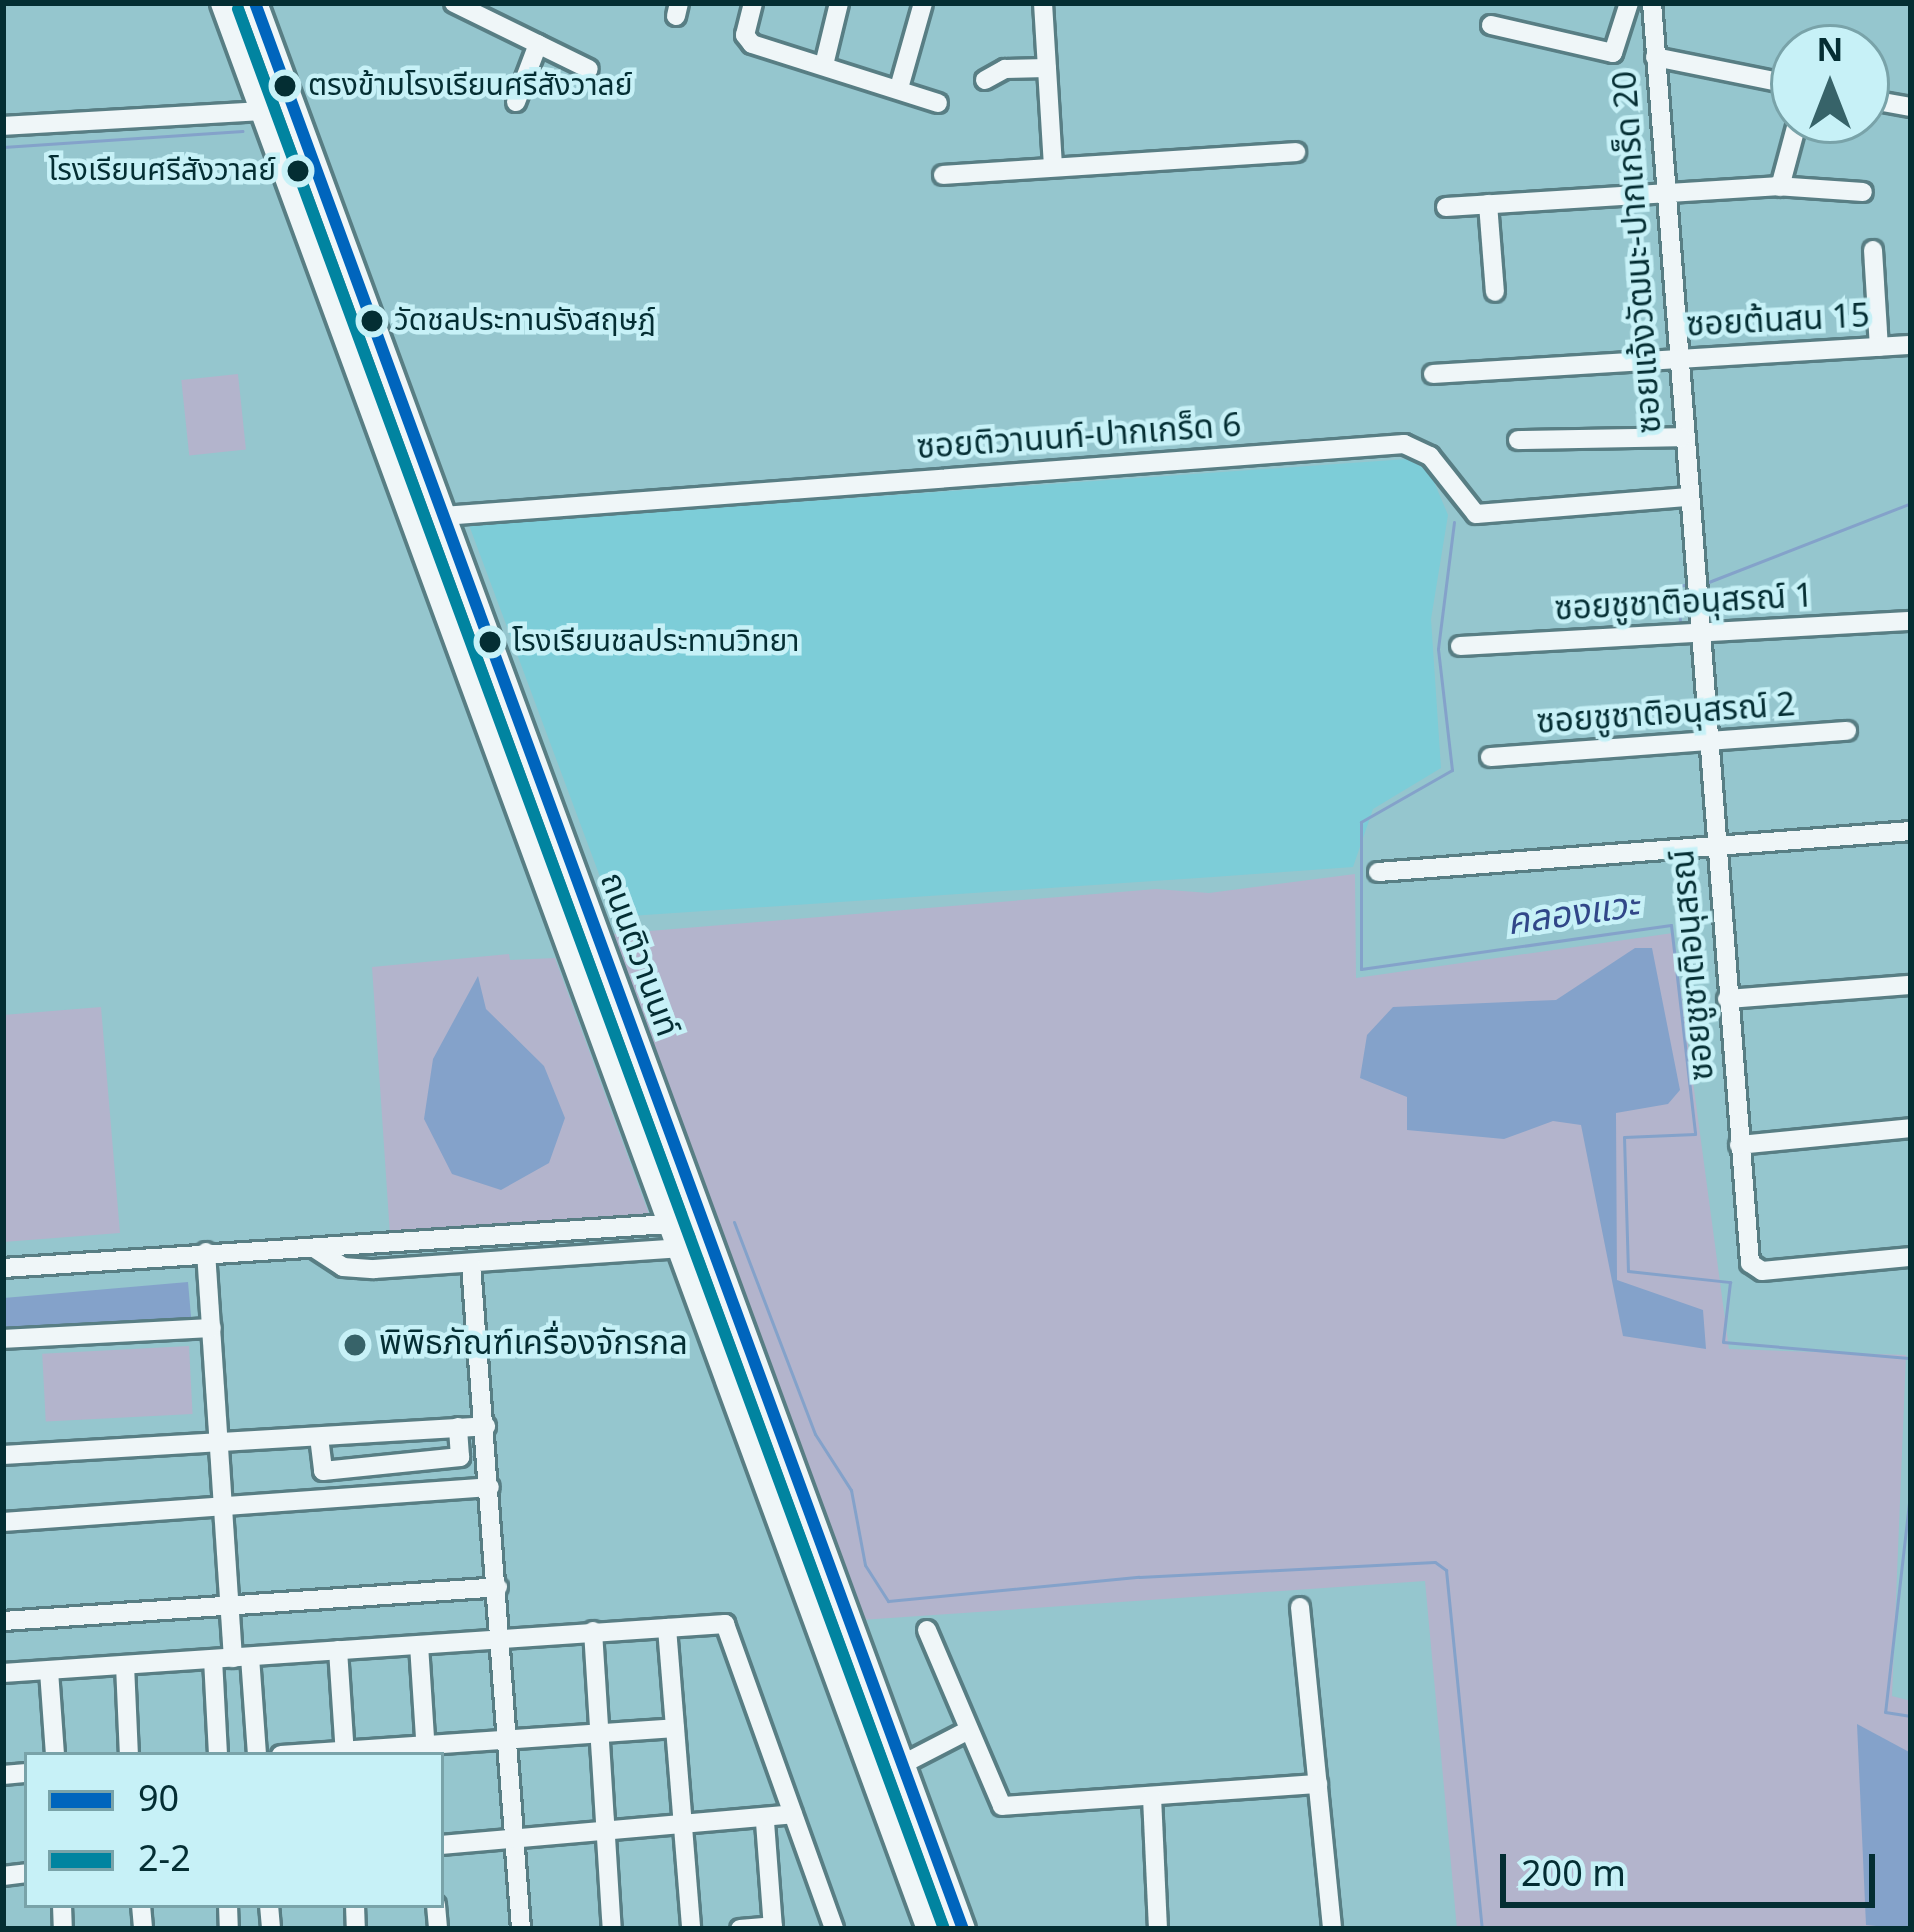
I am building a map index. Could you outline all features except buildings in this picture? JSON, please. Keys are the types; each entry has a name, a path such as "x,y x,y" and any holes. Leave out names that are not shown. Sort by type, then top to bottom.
{"main road":[{"name":"ถนนติวานนท์","path":"223,3 671,1239 929,1929"},
{"name":"ถนนติวานนท์","path":"255,3 963,1929"},
{"path":"326,286 356,281"},
{"path":"390,461 418,451"}],"street":[{"path":"454,3 590,69"},
{"path":"753,3 748,42 938,103"},
{"path":"824,65 839,3"},
{"path":"899,88 923,3"},
{"path":"1043,3 1053,165"},
{"path":"1491,26 1613,53 1629,3"},
{"name":"ซอยแจ้งวัฒนะ-ปากเกร็ด 20","path":"1652,3 1689,497"},
{"path":"516,102 538,44"},
{"path":"1655,57 1770,80"},
{"path":"985,80 1005,69 1047,68"},
{"path":"3,126 263,111"},
{"path":"1780,187 1792,144"},
{"path":"943,175 1296,152"},
{"path":"1446,207 1780,187 1863,192"},
{"path":"1488,205 1495,292"},
{"path":"1873,250 1879,347"},
{"name":"ซอยต้นสน 15","path":"1433,374 1911,345"},
{"path":"1518,440 1682,437"},
{"name":"ซอยติวานนท์-ปากเกร็ด 6","path":"442,516 1403,444 1430,456 1476,514 1689,497"},
{"name":"ซอยชูชาติอนุสรณ์","path":"1689,497 1739,1145 1754,1269 1911,1257"},
{"name":"ซอยชูชาติอนุสรณ์ 1","path":"1460,646 1911,621"},
{"name":"ซอยชูชาติอนุสรณ์ 2","path":"1490,757 1847,731"},
{"path":"1378,872 1911,831"},
{"path":"1727,999 1911,985"},
{"path":"1739,1145 1911,1128"},
{"path":"528,1234 531,1261"},
{"path":"3,1268 528,1234 671,1239"},
{"path":"317,1250 344,1267 472,1264 531,1261 704,1234"},
{"path":"206,1252 232,1658 256,1752"},
{"path":"472,1264 521,1929"},
{"path":"3,1340 212,1328"},
{"path":"3,1456 487,1426"},
{"path":"319,1437 322,1471 460,1457 458,1427"},
{"path":"3,1522 490,1487"},
{"path":"3,1622 498,1587"},
{"path":"1300,1607 1332,1929"},
{"path":"3,1673 725,1624 834,1929"},
{"path":"667,1628 691,1929"},
{"path":"927,1630 1001,1806 1318,1784"},
{"path":"593,1631 612,1929"},
{"path":"419,1645 426,1750"},
{"path":"338,1650 345,1752 426,1750 508,1738 674,1727"},
{"path":"218,1752 232,1658"},
{"path":"125,1665 130,1752"},
{"path":"49,1670 55,1752"},
{"path":"903,1764 969,1730"},
{"path":"1152,1797 1158,1929"},
{"path":"444,1845 765,1822 794,1814"},
{"path":"740,1929 773,1928 765,1822"}],"shaded area":[{"path":"238,374 246,450 189,456 181,380"},
{"name":"โรงเรียนชลประทานวิทยา","path":"1407,459 1429,470 1448,515 1431,619 1441,768 1373,809 1353,867 1213,877 615,917 469,525"},
{"path":"1355,874 1356,978 1673,933 1729,1349 1906,1355 1892,1696 1911,1701 1911,1929 1457,1929 1425,1581 861,1620 613,934 1156,889 1209,893"},
{"path":"1635,948 1652,948 1680,1090 1668,1104 1616,1113 1617,1280 1703,1310 1706,1349 1623,1336 1581,1125 1553,1121 1504,1139 1407,1130 1407,1097 1360,1078 1367,1035 1393,1007 1556,1000"},
{"path":"509,954 510,960 555,958 649,1214 390,1235 372,967"},
{"path":"478,976 486,1009 544,1066 565,1118 549,1163 501,1190 452,1174 424,1119 433,1059"},
{"path":"101,1007 120,1233 3,1242 3,1015"},
{"path":"188,1282 191,1319 7,1335 4,1298"},
{"path":"189,1346 193,1414 46,1422 42,1354"},
{"path":"1857,1724 1911,1753 1908,1929 1866,1925"}],"waterway":[{"path":"3,147 242,131"},
{"name":"คลองแวะ","path":"1706,583 1911,503"},
{"name":"คลองแวะ","path":"1454,522 1438,649 1452,770 1361,822 1361,969 1671,925 1695,1134 1624,1137 1628,1271 1730,1282 1723,1342 1911,1358"},
{"name":"คลองแวะ","path":"1680,622 1678,586 1691,584"},
{"path":"734,1222 815,1434 851,1490 865,1565 888,1601 1139,1577 1435,1562 1446,1570 1482,1929"},
{"name":"คลองแวะ","path":"1911,1485 1885,1712 1911,1716"}],"transit line":[{"name":"90","path":"255,3 963,1929"},
{"name":"2-2","path":"238,9 944,1929"}],"place":[{"name":"ตรงข้ามโรงเรียนศรีสังวาลย์","path":"285,86"},
{"name":"โรงเรียนศรีสังวาลย์","path":"298,171"},
{"name":"วัดชลประทานรังสฤษฎ์","path":"372,321"},
{"name":"โรงเรียนชลประทานวิทยา","path":"490,642"},
{"name":"พิพิธภัณฑ์เครื่องจักรกล","path":"355,1345"}]}
